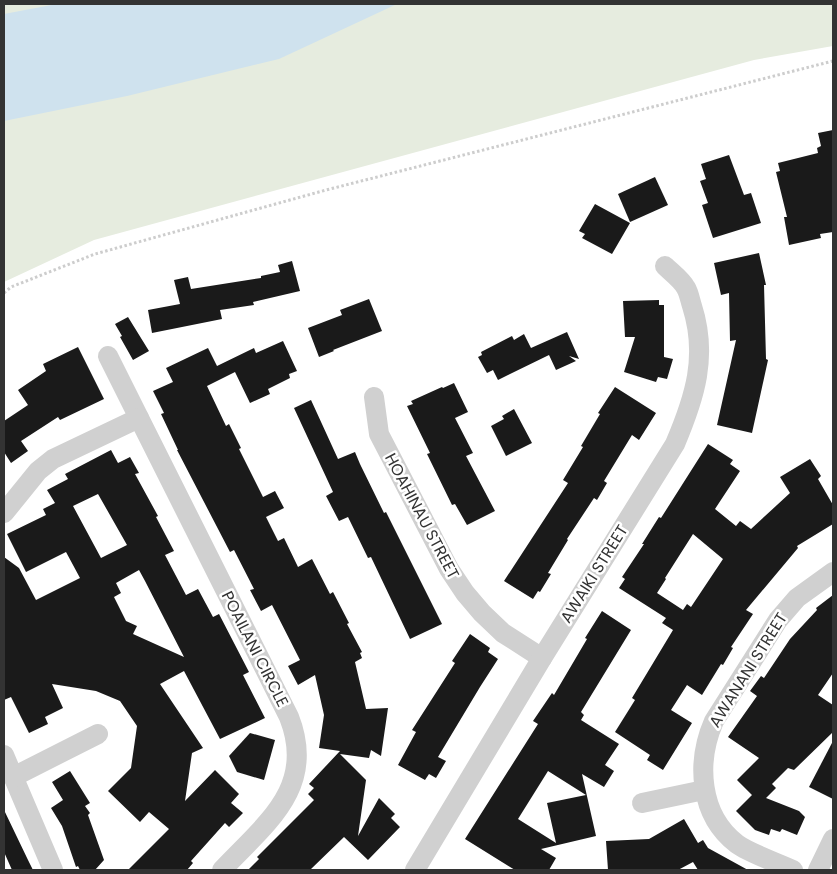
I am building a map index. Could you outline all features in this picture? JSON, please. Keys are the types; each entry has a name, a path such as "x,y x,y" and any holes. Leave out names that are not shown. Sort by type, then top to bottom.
{"street":[{"name":"AWAIKI STREET","path":"416,870 542,658 675,444 690,410 697,382 699,352 697,322 686,287 665,266"},
{"name":"POAILANI CIRCLE","path":"108,356 285,708 296,734 297,766 291,789 282,805 222,870"},
{"name":"HOAHINAU STREET","path":"374,397 379,434 448,569 482,613 503,632 542,658"},
{"path":"4,512 38,471 53,459 140,418"},
{"name":"AWANANI STREET","path":"793,870 738,844 725,832 709,807 704,790 704,751 708,734 714,721 778,620 797,598 833,572"},
{"path":"13,777 98,734"},
{"path":"4,756 53,870"},
{"path":"642,804 704,790"},
{"path":"818,870 833,839"}],"path":[{"path":"4,293 11,287 95,254 326,190 833,61"}],"shaded area":[{"path":"4,4 833,4 833,46 754,60 94,240 4,282"}],"water":[{"path":"57,4 397,4 279,59 127,96 4,121 4,14"}],"building":[{"path":"833,130 833,232 820,234 821,238 789,245 784,217 787,217 776,172 780,171 778,163 818,153 817,148 821,146 818,133"},
{"path":"729,155 744,195 751,193 761,223 713,238 702,205 708,203 700,181 706,179 701,164"},
{"path":"655,177 668,205 630,222 618,194"},
{"path":"595,204 630,223 612,254 582,238 585,234 579,231"},
{"path":"759,253 766,285 764,285 766,359 768,360 752,433 717,425 736,340 730,341 729,293 721,295 714,263"},
{"path":"292,261 300,291 253,302 254,305 220,310 222,319 152,333 148,310 180,304 174,280 188,277 191,289 261,278 261,276 280,272 278,265"},
{"path":"369,299 382,331 319,357 308,328 342,315 340,310"},
{"path":"659,300 659,305 664,305 664,357 673,359 667,379 658,377 656,382 624,372 635,337 625,337 623,301"},
{"path":"128,317 149,351 133,360 115,324"},
{"path":"567,332 579,359 569,356 576,361 556,370 549,355 498,380 493,370 487,373 478,357 482,355 481,352 512,336 514,340 524,334 531,348"},
{"path":"283,341 297,371 289,374 290,378 268,389 270,394 250,403 235,372 207,386 226,426 229,424 263,497 275,491 284,508 266,517 278,541 284,538 298,567 312,559 330,594 333,592 349,623 347,624 362,652 360,653 362,658 355,662 366,709 388,708 381,756 371,750 369,758 340,754 366,780 358,836 379,798 395,814 391,818 400,827 368,860 344,837 310,870 248,870 259,859 257,857 314,800 308,794 314,788 309,784 340,751 319,748 324,715 315,675 298,685 288,666 300,660 272,605 261,611 250,590 254,589 234,550 230,552 177,450 161,414 164,413 153,391 173,382 166,368 208,348 217,366 254,348 256,353"},
{"path":"78,347 104,399 60,420 58,417 21,441 28,451 11,463 4,452 4,421 28,405 18,390 46,371 43,364"},
{"path":"454,383 468,412 455,418 473,453 466,456 495,511 467,525 455,504 452,505 427,454 430,453 407,406 413,404 411,401"},
{"path":"615,387 656,413 639,440 632,435 604,481 607,483 597,500 594,498 567,539 548,573 551,574 540,592 538,591 533,599 504,581 568,483 563,480 583,447 581,446 600,414 598,413"},
{"path":"311,400 338,459 355,452 384,513 386,512 442,624 410,639 371,557 368,558 348,517 339,521 326,496 333,492 294,408"},
{"path":"514,409 532,443 506,456 491,426 504,419 502,416"},
{"path":"708,444 733,460 730,464 740,471 715,509 736,526 740,521 751,529 790,493 780,477 810,459 821,476 818,479 833,505 833,524 797,546 798,548 746,610 753,614 731,647 733,648 723,665 721,664 702,695 687,685 671,710 692,723 663,770 647,760 650,755 615,732 635,700 632,698 673,630 662,623 666,618 619,588 625,579 622,577 659,517 661,518","holes":["693,534 723,559 691,607 687,604 683,610 657,593"]},
{"path":"111,450 118,463 130,457 139,473 135,474 158,516 156,517 174,551 165,555 186,595 198,589 213,617 219,614 249,672 243,675 265,718 220,739 184,671 160,684 203,748 192,753 185,801 215,770 239,794 231,803 243,813 229,827 225,823 191,861 193,863 187,870 128,870 169,829 149,812 140,822 108,791 131,768 137,726 120,701 96,691 52,684 63,708 45,717 48,724 29,733 11,697 4,700 4,557 19,568 36,600 80,578 66,552 26,572 7,534 46,515 43,509 55,503 47,490 68,479 65,474","holes":["98,494 127,545 101,558 73,506","139,570 145,581 184,657 133,634 137,626 126,621 114,597 121,593 116,583"]},
{"path":"833,595 833,673 818,695 833,705 833,732 794,770 788,768 772,784 776,788 766,798 799,811 805,817 797,835 782,829 780,832 771,829 769,835 755,830 736,811 752,795 737,780 759,758 728,737 757,696 750,691 761,676 764,678 790,639 817,610 816,608"},
{"path":"602,611 631,630 581,712 584,715 581,720 619,744 605,765 614,771 604,787 582,774 596,836 541,849 556,858 549,870 515,870 465,839 538,724 533,721 552,693 554,695 587,639 585,638","holes":["548,771 586,795 547,803 556,843 518,819"]},
{"path":"470,634 490,648 488,652 498,659 438,757 446,761 436,778 429,774 425,780 398,765 416,732 412,730 455,663 452,661"},
{"path":"250,733 275,740 264,780 237,772 229,756"},
{"path":"833,741 833,799 809,787"},
{"path":"70,771 90,803 85,806 90,813 88,815 104,860 95,870 80,870 78,866 76,867 62,826 51,808 63,800 52,782"},
{"path":"4,810 33,870 12,870 4,852"},
{"path":"684,819 698,843 703,840 708,848 748,870 698,870 693,862 678,870 608,870 606,841 649,839"}]}
